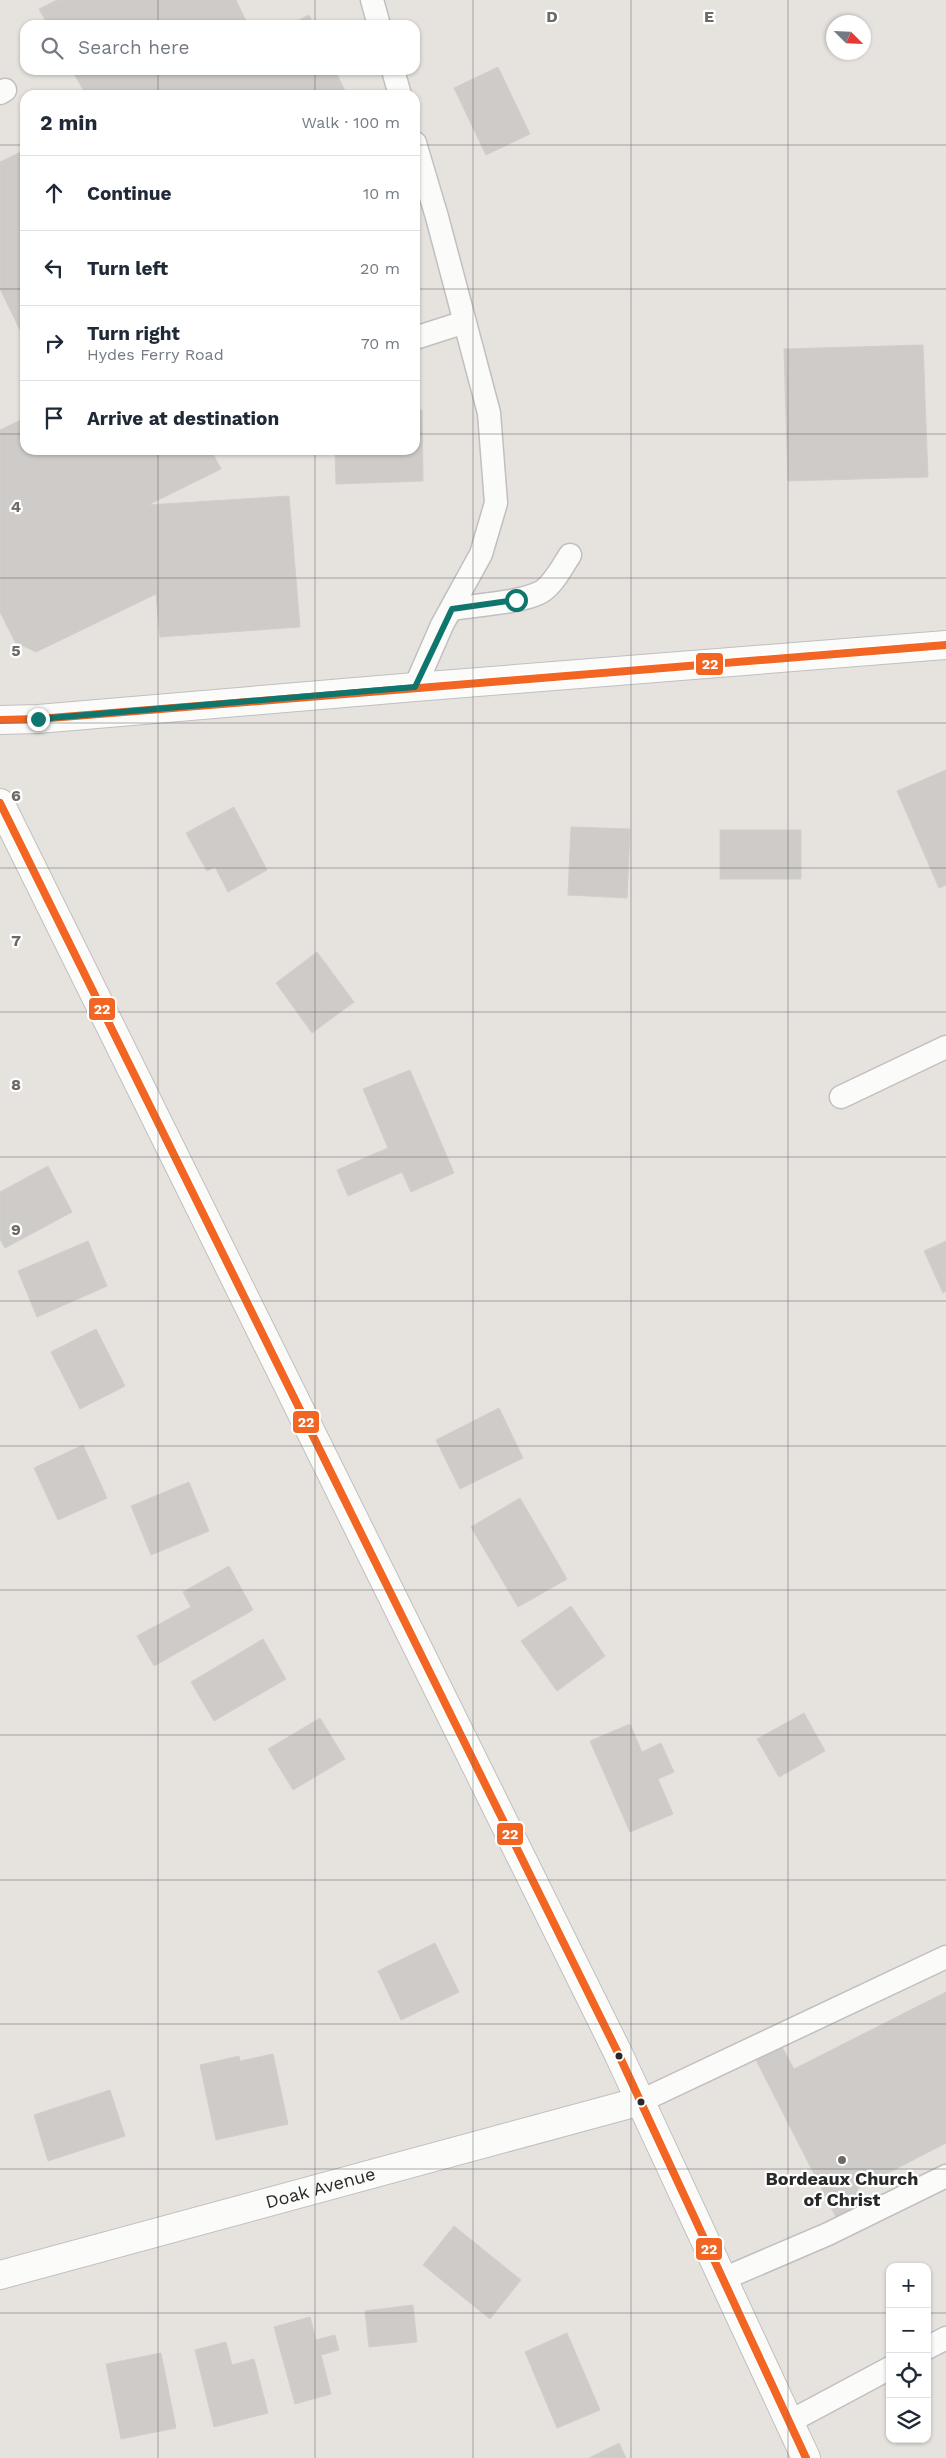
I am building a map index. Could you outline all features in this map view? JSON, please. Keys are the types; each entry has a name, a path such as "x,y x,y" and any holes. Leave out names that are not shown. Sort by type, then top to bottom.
{"main road":[{"path":"0,720 38,719 946,645"},
{"path":"0,803 641,2101 806,2458"},
{"name":"Doak Avenue","path":"0,2275 641,2101"}],"lane":[{"path":"372,0 378,20"},
{"path":"394,75 399,90"},
{"path":"415,687 452,609 482,554 496,503 489,413 420,161"},
{"path":"420,336 465,322"},
{"path":"452,609 516,600 541,592 552,581 570,555"},
{"path":"841,1097 946,1047"},
{"path":"641,2101 946,1957"},
{"path":"723,2279 828,2234 946,2176"},
{"path":"931,2346 946,2338"},
{"path":"789,2422 886,2370"}],"building":[{"path":"57,0 236,0 246,20 45,20 39,9"},
{"path":"309,15 312,20 299,20"},
{"path":"498,67 530,134 486,155 454,88"},
{"path":"75,75 337,75 345,90 83,90"},
{"path":"20,152 20,330 0,289 0,162"},
{"path":"923,345 928,477 788,481 784,349"},
{"path":"420,410 422,410 423,481 336,484 335,455 420,455"},
{"path":"20,420 20,455 214,455 221,469 148,505 289,496 300,627 160,637 156,594 36,652 15,642 0,612 0,430"},
{"path":"946,770 946,885 939,888 897,791"},
{"path":"234,807 267,870 228,892 215,867 207,871 186,833"},
{"path":"571,827 630,829 627,898 568,895"},
{"path":"720,830 801,830 801,879 720,879"},
{"path":"317,952 354,1002 312,1033 276,983"},
{"path":"410,1070 454,1173 411,1192 402,1172 348,1196 337,1170 388,1148 363,1089"},
{"path":"48,1166 72,1212 5,1248 0,1239 0,1192"},
{"path":"88,1241 107,1286 37,1317 18,1271"},
{"path":"946,1241 946,1291 943,1293 924,1251"},
{"path":"96,1329 125,1386 80,1409 51,1352"},
{"path":"499,1408 523,1458 460,1489 436,1440"},
{"path":"83,1445 107,1498 58,1520 34,1468"},
{"path":"189,1482 209,1531 151,1555 131,1506"},
{"path":"520,1498 567,1579 518,1607 471,1527"},
{"path":"229,1566 253,1610 154,1666 137,1636 191,1607 183,1592"},
{"path":"571,1606 605,1656 557,1691 521,1641"},
{"path":"263,1639 286,1679 214,1721 191,1682"},
{"path":"804,1713 825,1751 779,1777 757,1739"},
{"path":"320,1718 345,1759 293,1790 268,1749"},
{"path":"630,1724 642,1752 661,1743 674,1772 658,1779 673,1814 630,1832 590,1741"},
{"path":"435,1943 459,1992 401,2020 378,1971"},
{"path":"946,1992 946,2143 857,2189 868,2210 840,2225 756,2060 782,2047 794,2069"},
{"path":"273,2054 288,2124 216,2140 200,2065 239,2056 240,2061"},
{"path":"110,2090 125,2136 48,2161 34,2115"},
{"path":"454,2226 521,2280 490,2319 423,2265"},
{"path":"413,2305 417,2342 369,2347 365,2311"},
{"path":"310,2317 316,2340 335,2335 339,2350 321,2355 331,2394 295,2404 274,2327"},
{"path":"567,2333 600,2410 557,2428 525,2352"},
{"path":"226,2342 232,2365 254,2359 268,2413 214,2427 195,2350"},
{"path":"161,2353 176,2428 121,2439 106,2364"},
{"path":"619,2443 626,2458 589,2458"}],"transit line":[{"name":"22","path":"0,720 38,719 946,645"},
{"name":"22","path":"0,803 618,2053 806,2458"}],"place":[{"name":"Bordeaux Church of Christ","path":"842,2160"}],"route":[{"path":"38,719 415,687 442,625 452,609 516,600"}]}
